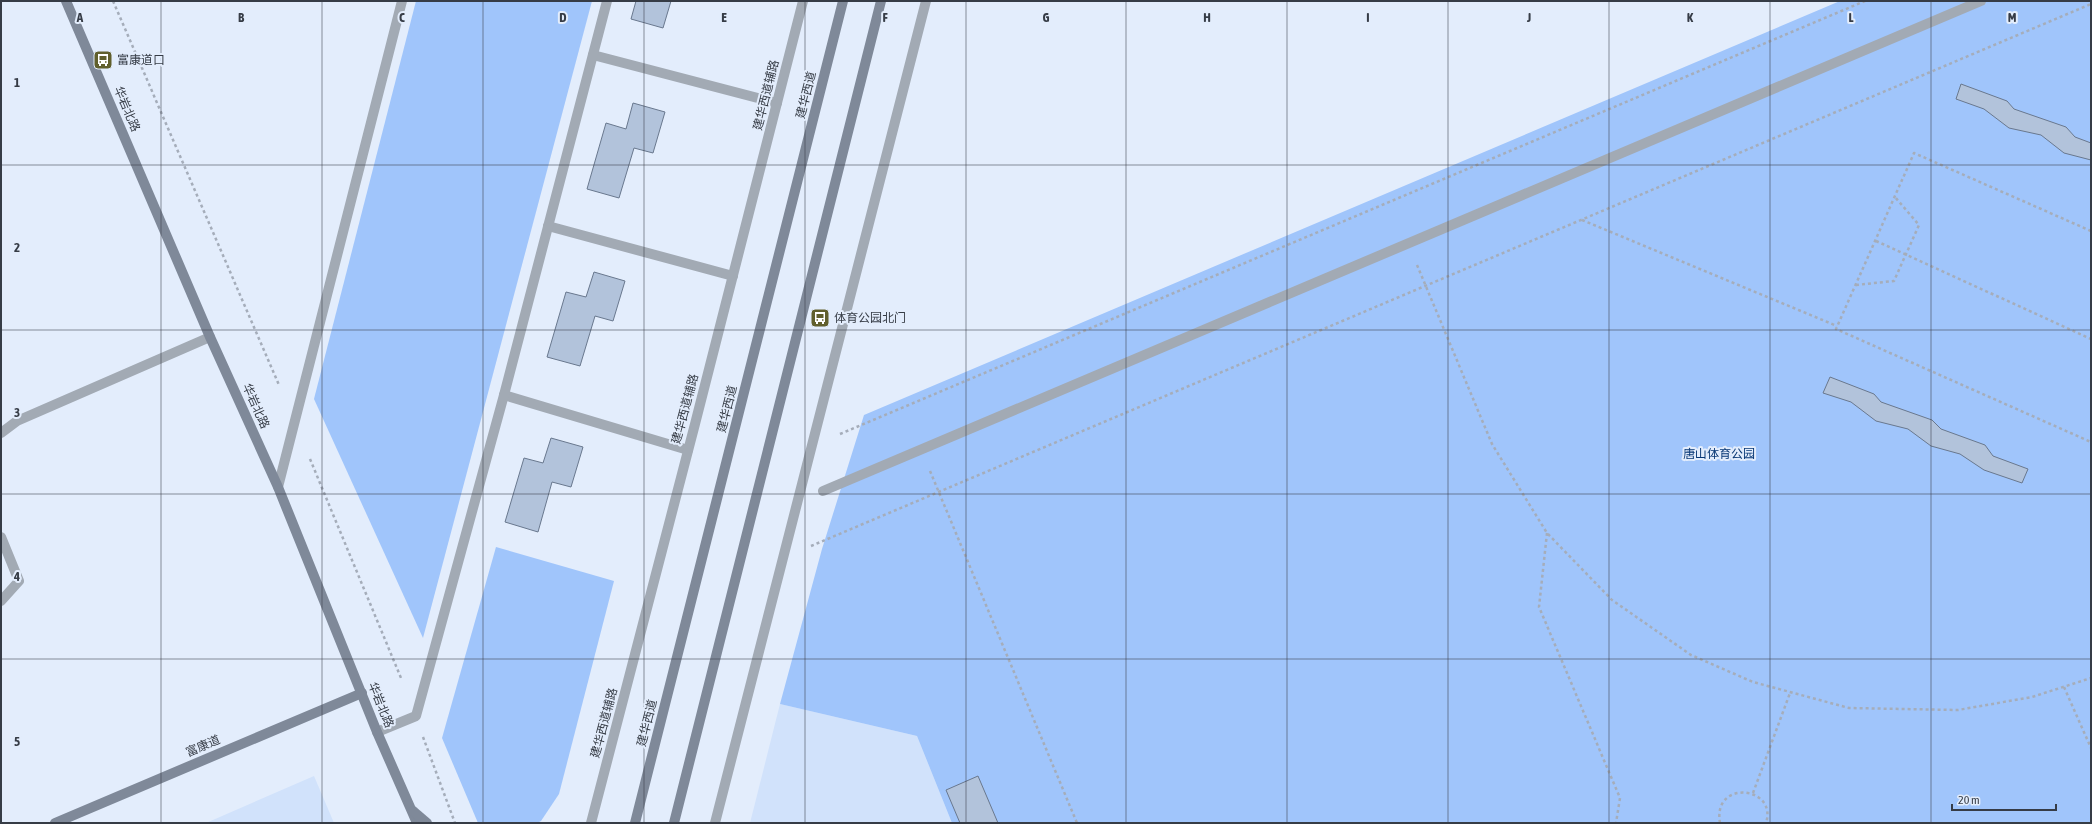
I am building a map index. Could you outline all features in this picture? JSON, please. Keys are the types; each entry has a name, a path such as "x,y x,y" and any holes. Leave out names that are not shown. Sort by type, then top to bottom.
{"main road":[{"name":"华岩北路","path":"66,1 210,336 278,487 378,732 417,823"},
{"name":"建华西道","path":"636,823 843,1"},
{"path":"674,823 881,1"},
{"name":"富康道","path":"55,823 362,693"},
{"path":"411,810 427,823"}],"street":[{"path":"278,487 402,1"},
{"path":"378,732 416,716 504,395 606,1"},
{"name":"建华西道辅路","path":"591,823 803,1"},
{"path":"715,823 926,1"},
{"path":"823,491 1408,245 1981,1"},
{"path":"593,55 777,103"},
{"path":"548,226 733,276"},
{"path":"1,433 17,421 210,336"},
{"path":"504,395 688,450"},
{"path":"1,538 19,581 1,602"}],"path":[{"path":"838,435 1865,1"},
{"path":"809,547 2091,4"},
{"path":"2091,231 1914,153 1836,329 2091,442"},
{"path":"1856,285 1894,281 1906,254 1919,224 1895,197"},
{"path":"1582,220 1837,326"},
{"path":"1876,240 2091,339"},
{"path":"1408,245 1492,444 1547,533 1612,600 1690,655 1753,682 1849,708 1958,710 2032,697 2091,678"},
{"path":"921,450 1077,823"},
{"path":"1547,533 1539,607 1620,798 1616,823"},
{"path":"2064,687 2091,748"},
{"path":"1753,793 1790,693"},
{"path":"1720,823 1719,814 1724,800 1737,792 1753,793 1765,804 1767,812 1766,823"}],"shaded area":[{"path":"780,704 917,736 952,823 750,823"},
{"path":"314,776 334,823 206,823"}],"green space":[{"path":"416,1 592,1 423,638 314,399"},
{"name":"唐山体育公园","path":"1840,1 2091,1 2091,823 952,823 917,736 780,704 822,549 864,415"},
{"path":"496,547 614,581 559,794 541,821 537,823 478,823 442,738"}],"building":[{"path":"636,1 671,1 663,28 631,19"},
{"path":"1961,84 2007,101 2014,109 2066,127 2075,137 2091,143 2091,160 2064,153 2041,135 2009,128 1984,109 1956,99"},
{"path":"633,103 665,112 653,153 634,148 619,198 587,189 606,123 626,129"},
{"path":"594,272 625,281 613,321 595,316 580,366 547,357 566,292 586,297"},
{"path":"1830,377 1874,394 1881,402 1932,420 1941,429 1985,445 1993,456 2028,469 2022,483 1984,470 1960,454 1931,446 1908,429 1876,421 1851,402 1823,393"},
{"path":"551,438 583,447 571,487 552,482 538,532 505,522 524,458 543,463"},
{"path":"978,776 998,823 960,823 946,790"}],"place":[{"name":"富康道口","path":"103,60"},
{"name":"体育公园北门","path":"820,318"}]}
